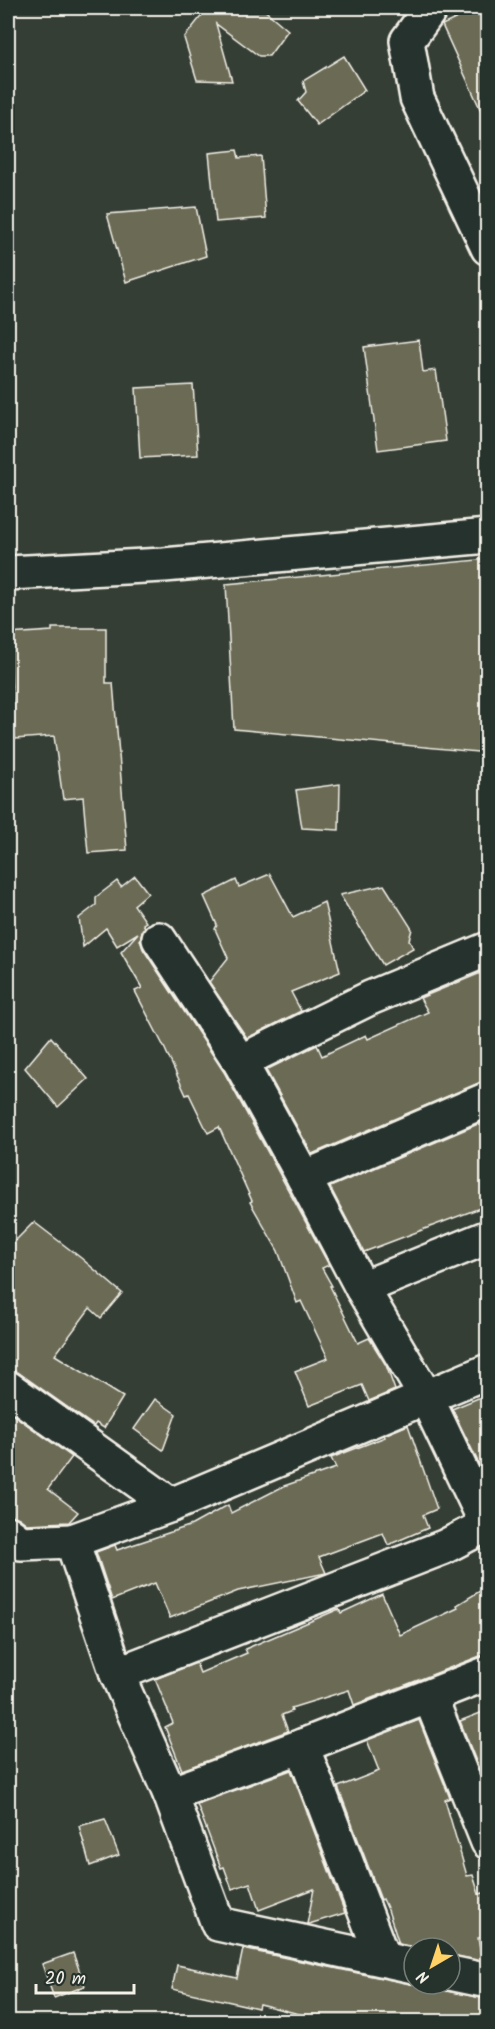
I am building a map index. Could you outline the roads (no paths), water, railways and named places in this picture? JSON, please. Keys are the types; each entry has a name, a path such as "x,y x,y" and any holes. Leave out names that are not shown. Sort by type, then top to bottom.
{"street":[{"path":"431,8 407,41 417,98 488,248"},
{"path":"8,573 164,566 488,536"},
{"path":"117,1674 444,1547 487,1525 426,1397 362,1288 240,1062 159,939"},
{"path":"240,1062 370,998 488,949"},
{"path":"304,1178 488,1099"},
{"path":"362,1288 488,1237"},
{"path":"8,1533 21,1543 72,1541 171,1505 488,1371"},
{"path":"8,1388 171,1505"},
{"path":"72,1541 117,1674 170,1794 218,1924 398,1962"},
{"path":"170,1794 302,1746 488,1673"},
{"path":"430,1697 488,1842"},
{"path":"302,1746 398,1962"},
{"path":"462,1976 488,1981"}]}
